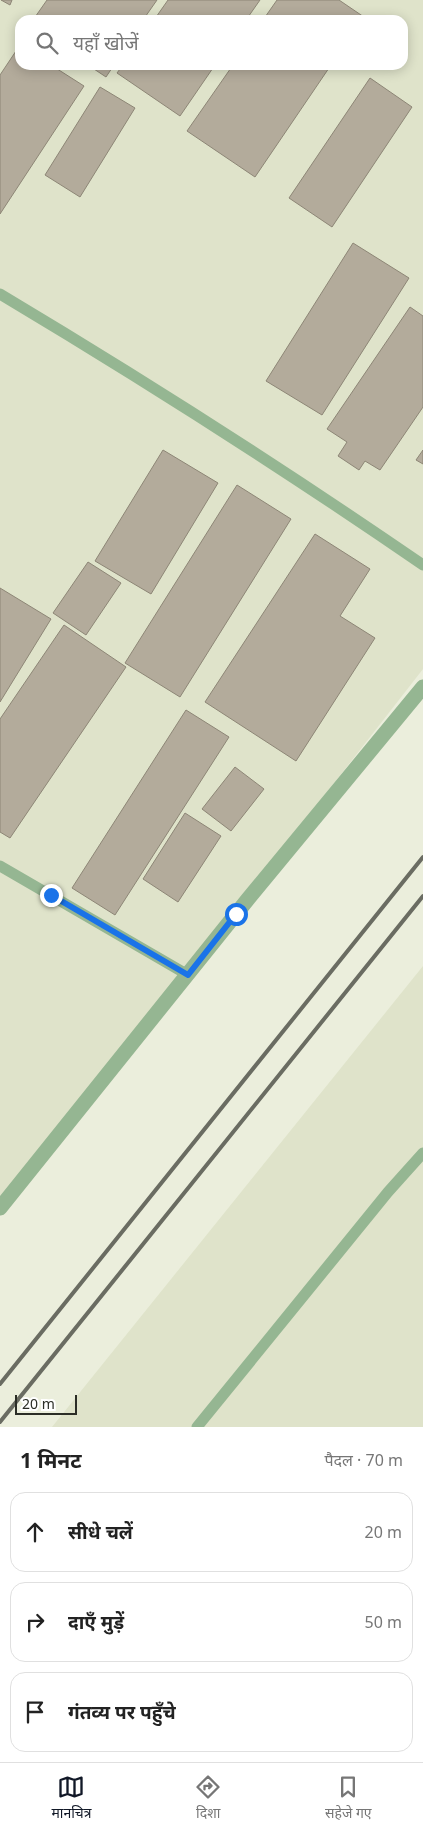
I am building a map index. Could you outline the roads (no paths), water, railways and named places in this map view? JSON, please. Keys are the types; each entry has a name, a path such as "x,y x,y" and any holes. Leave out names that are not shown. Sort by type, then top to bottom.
{"street":[{"path":"0,1208 423,687"}],"lane":[{"path":"0,294 157,389 311,488 423,565"},
{"path":"0,866 188,975"},
{"path":"197,1427 382,1199 423,1153"}],"railway":[{"path":"0,1384 423,857"},
{"path":"0,1422 423,896"}]}
